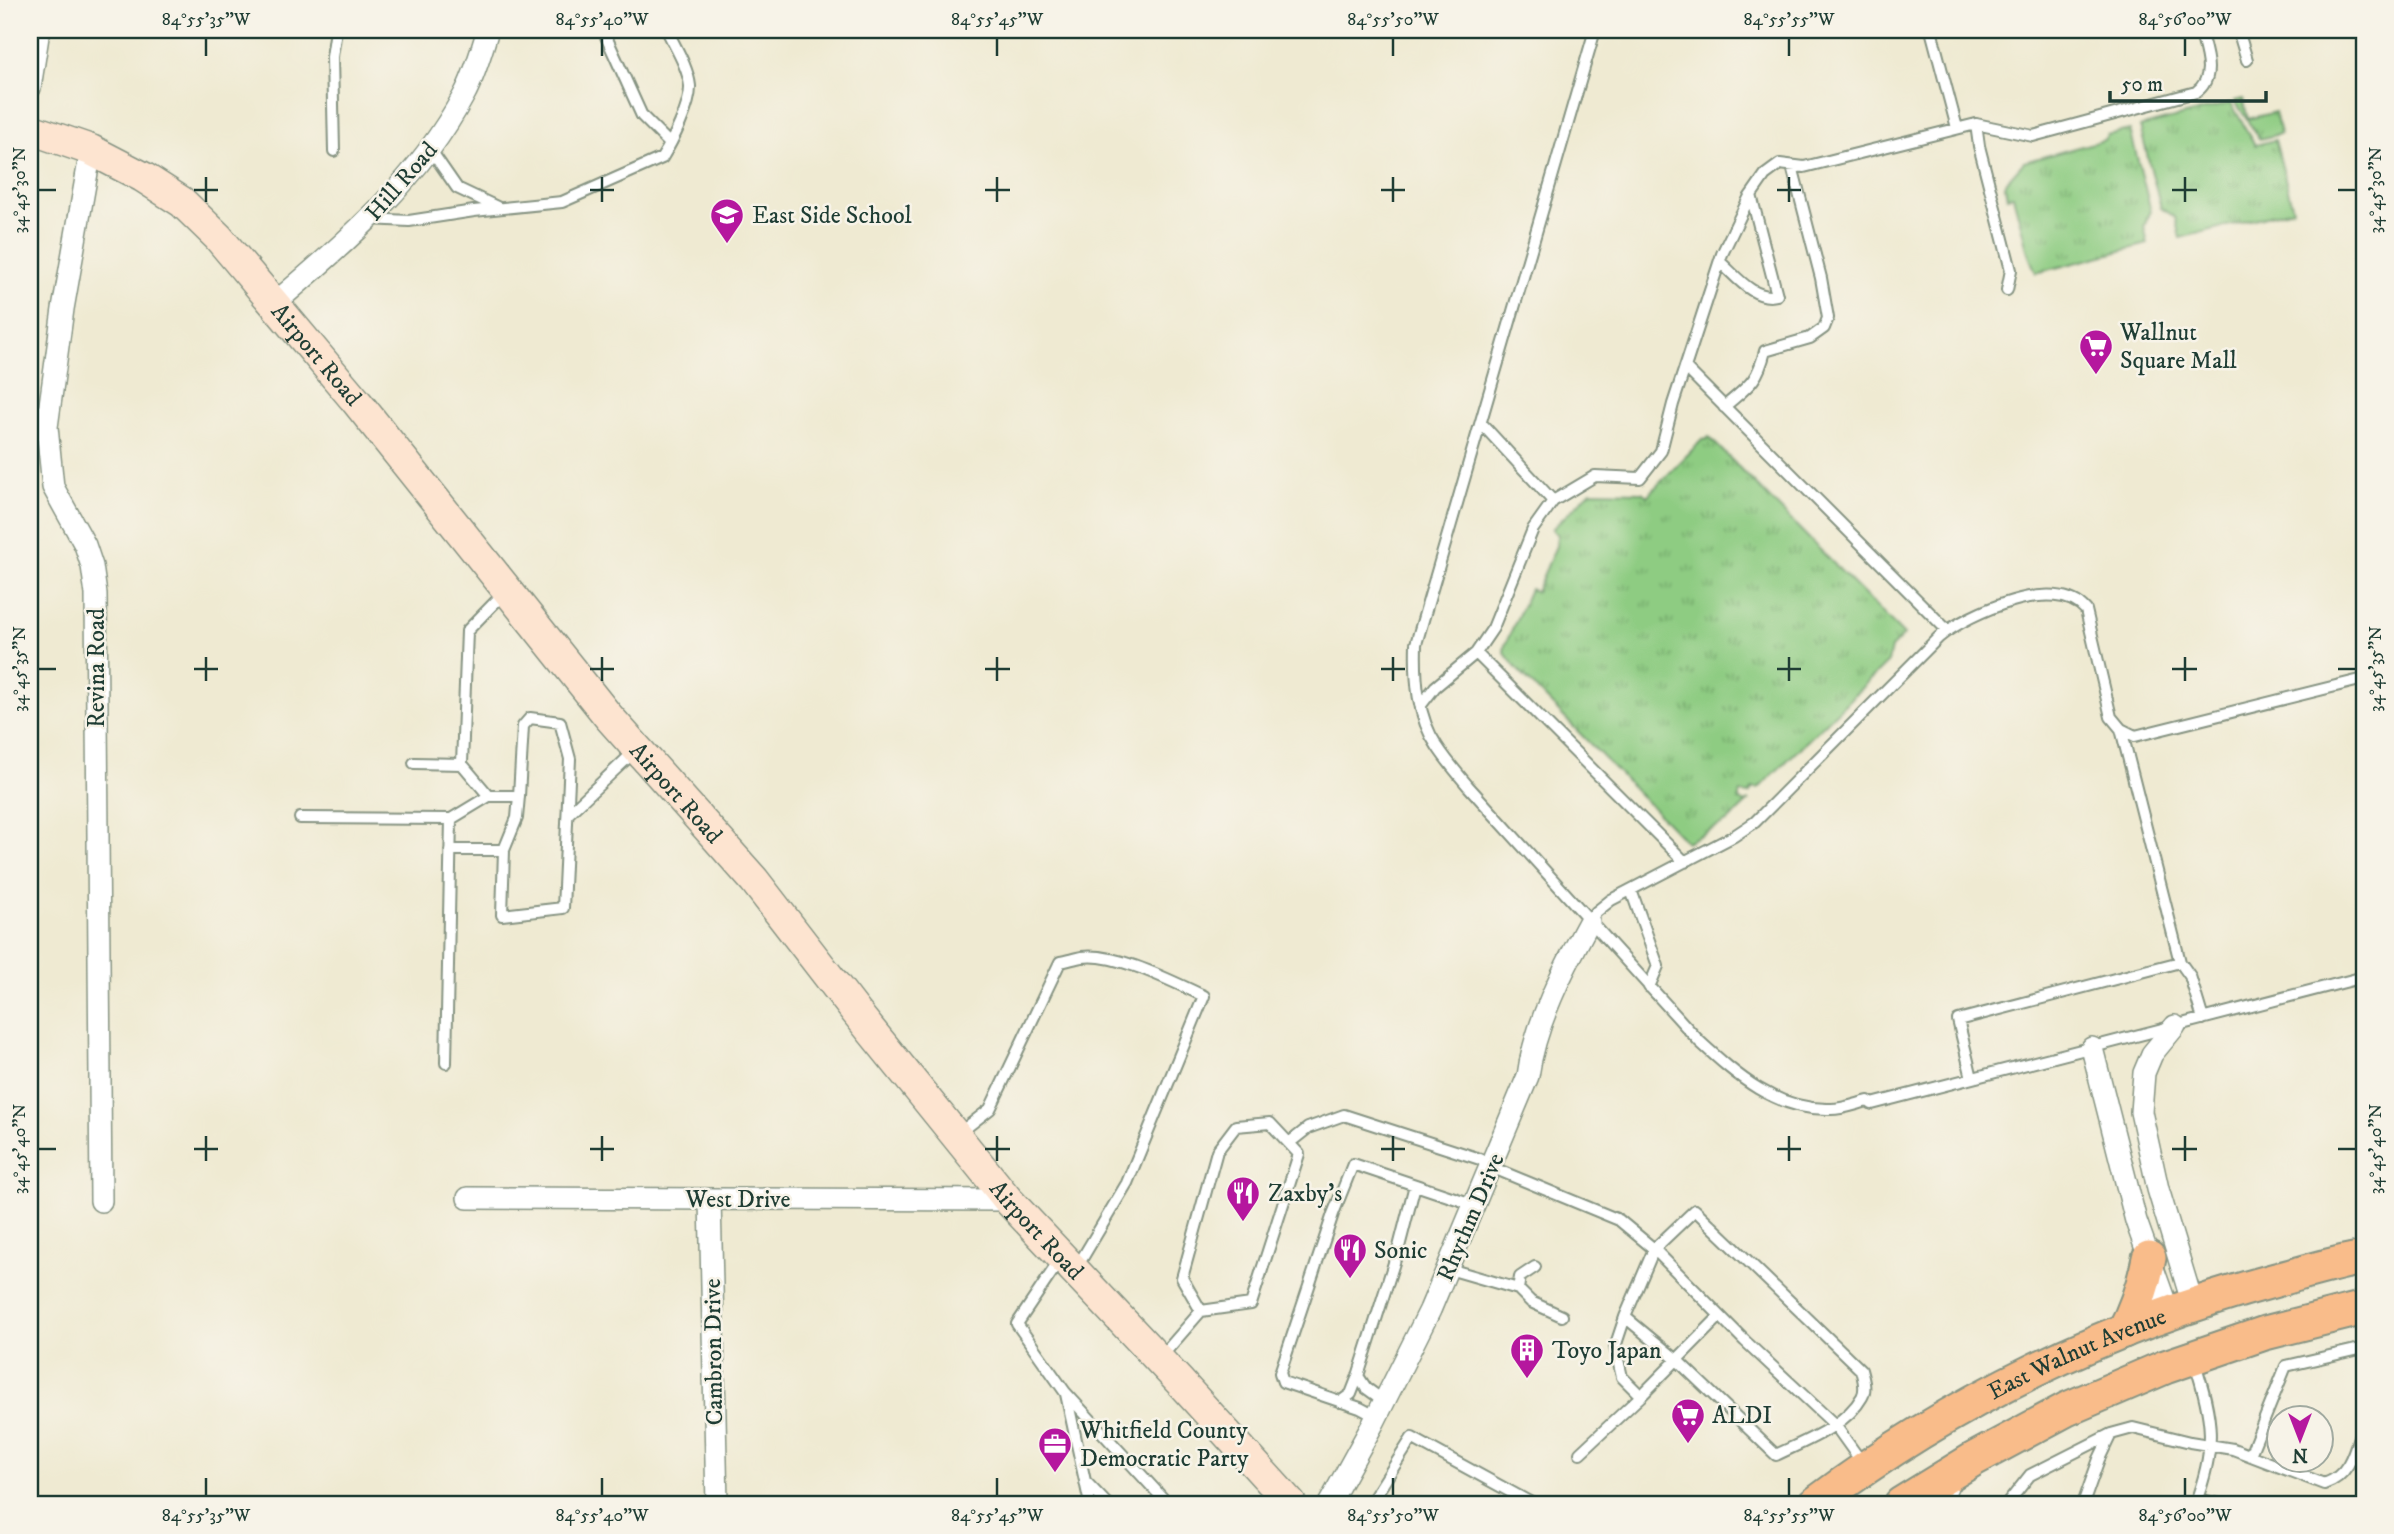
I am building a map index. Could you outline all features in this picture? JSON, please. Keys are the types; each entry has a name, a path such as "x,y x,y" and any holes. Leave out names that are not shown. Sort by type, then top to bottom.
{"main road":[{"path":"2124,1331 2136,1308 2149,1258"},
{"name":"East Walnut Avenue","path":"1815,1504 1921,1432 1999,1389 2094,1343 2229,1292 2364,1258"},
{"name":"East Walnut Avenue","path":"1902,1504 2067,1409 2193,1358 2264,1333 2364,1308"}],"street":[{"path":"30,88 39,30"},
{"name":"Hill Road","path":"274,304 368,219 401,185 430,149 466,92 488,30"},
{"name":"Airport Road","path":"30,129 91,150 143,177 182,202 218,237 356,401 608,716 754,880 856,1012 1008,1200 1159,1359 1291,1504"},
{"name":"Revina Road","path":"91,150 63,309 47,427 53,487 85,545 92,566 96,594 101,1201"},
{"name":"Rhythm Drive","path":"1329,1504 1381,1409 1449,1269 1528,1076 1531,1053 1564,968 1589,922"},
{"path":"2175,1026 2152,1054 2144,1073 2141,1112 2181,1309"},
{"path":"2092,1048 2123,1174 2149,1258 2181,1309"},
{"name":"West Drive","path":"468,1198 1008,1200"},
{"name":"Cambron Drive","path":"709,1199 717,1504"},
{"path":"1944,1504 1944,1494 1952,1473"}],"lane":[{"path":"334,151 332,57 336,30"},
{"path":"603,30 642,116 670,144"},
{"path":"368,219 409,220 562,202 662,158 682,117 690,87 682,61 667,30"},
{"path":"1595,30 1416,644 1416,665 1424,718 1436,745 1468,786 1699,1041 1740,1078 1772,1096 1795,1104 1832,1109 1868,1101 1872,1104 2364,977"},
{"path":"1931,30 1957,128"},
{"path":"1421,705 1435,687 1476,653 1493,628 1533,529 1553,500 1595,476 1640,478 1661,452 1685,367 1720,262 1751,195 1765,175 1780,164 1804,167 1976,124 2033,136 2196,92 2202,88 2209,71 2200,30"},
{"path":"2238,30 2247,60"},
{"path":"1976,124 1979,146 2011,270 2007,290"},
{"path":"430,149 457,188 500,208"},
{"path":"1724,407 1748,387 1759,373 1765,351 1810,338 1824,328 1828,318 1822,278 1792,166"},
{"path":"1720,262 1754,292 1767,298 1777,295 1751,195"},
{"path":"1685,367 1947,630"},
{"path":"1481,423 1553,500"},
{"path":"489,796 462,764 467,631 507,590"},
{"path":"1589,922 1596,912 1611,900 1734,836 1755,822 1947,630 1986,609 2054,594 2079,602 2086,610 2111,717 2129,735 2139,736 2364,679"},
{"path":"1476,653 1685,862"},
{"path":"530,718 560,722 570,760 563,908 502,915 503,849 517,818 519,796 523,726 530,718"},
{"path":"2121,729 2180,962 2190,976 2203,1019"},
{"path":"568,814 637,749"},
{"path":"414,763 462,764"},
{"path":"300,818 450,819 489,796 519,796"},
{"path":"446,1063 450,819"},
{"path":"450,849 503,849"},
{"path":"1632,890 1658,966 1649,987"},
{"path":"956,1135 990,1109 1060,962 1082,957 1100,957 1147,970 1204,996 1127,1183 1068,1264 1017,1324 1065,1392 1168,1504"},
{"path":"1972,1078 1958,1020 2180,962"},
{"path":"1289,1143 1308,1128 1344,1115 1480,1159 1491,1167 1619,1220 1654,1249 1835,1425 1868,1466"},
{"path":"1159,1359 1201,1311 1251,1304 1299,1154 1270,1123 1236,1126 1217,1151 1182,1278 1201,1311"},
{"path":"1381,1409 1340,1402 1283,1381 1280,1373 1333,1214 1353,1164 1475,1205"},
{"path":"1340,1402 1351,1394 1358,1376 1399,1247 1415,1185"},
{"path":"1625,1317 1677,1360 1776,1455 1835,1425 1864,1395 1865,1384 1861,1370 1695,1210 1654,1249 1625,1317 1615,1347 1622,1377 1641,1396"},
{"path":"1517,1289 1520,1277 1535,1267"},
{"path":"1449,1269 1517,1289 1531,1303 1562,1316"},
{"path":"1580,1453 1720,1316"},
{"path":"2250,1455 2286,1366 2364,1348"},
{"path":"2193,1358 2211,1425 2206,1474 2196,1502 2220,1504"},
{"path":"1358,1376 1381,1409"},
{"path":"1065,1392 1090,1504"},
{"path":"2007,1504 2030,1475 2111,1434 2133,1428 2250,1455 2324,1484 2337,1480 2346,1471 2364,1421"},
{"path":"2083,1504 2111,1434"},
{"path":"1370,1504 1412,1438 1533,1504"},
{"path":"1086,1482 1107,1504"}],"green space":[{"path":"2243,99 2248,119 2275,112 2280,134 2259,139 2235,101"},
{"path":"2231,103 2255,145 2275,140 2293,209 2180,238 2175,217 2161,208 2140,127"},
{"path":"2130,130 2151,211 2144,226 2148,244 2036,273 2013,196 2007,197 2007,181 2024,162"},
{"path":"1709,437 1904,635 1891,648 1888,662 1758,789 1753,788 1749,794 1741,793 1738,800 1745,803 1749,801 1727,822 1686,842 1517,669 1504,652 1530,589 1536,592 1556,546 1557,535 1552,529 1591,491 1642,492 1647,496 1703,439"}],"place":[{"name":"East Side School","path":"727,245"},
{"name":"Wallnut Square Mall","path":"2096,376"},
{"name":"Zaxby's","path":"1243,1223"},
{"name":"Sonic","path":"1350,1280"},
{"name":"Toyo Japan","path":"1527,1380"},
{"name":"ALDI","path":"1688,1445"},
{"name":"Whitfield County Democratic Party","path":"1055,1474"}]}
